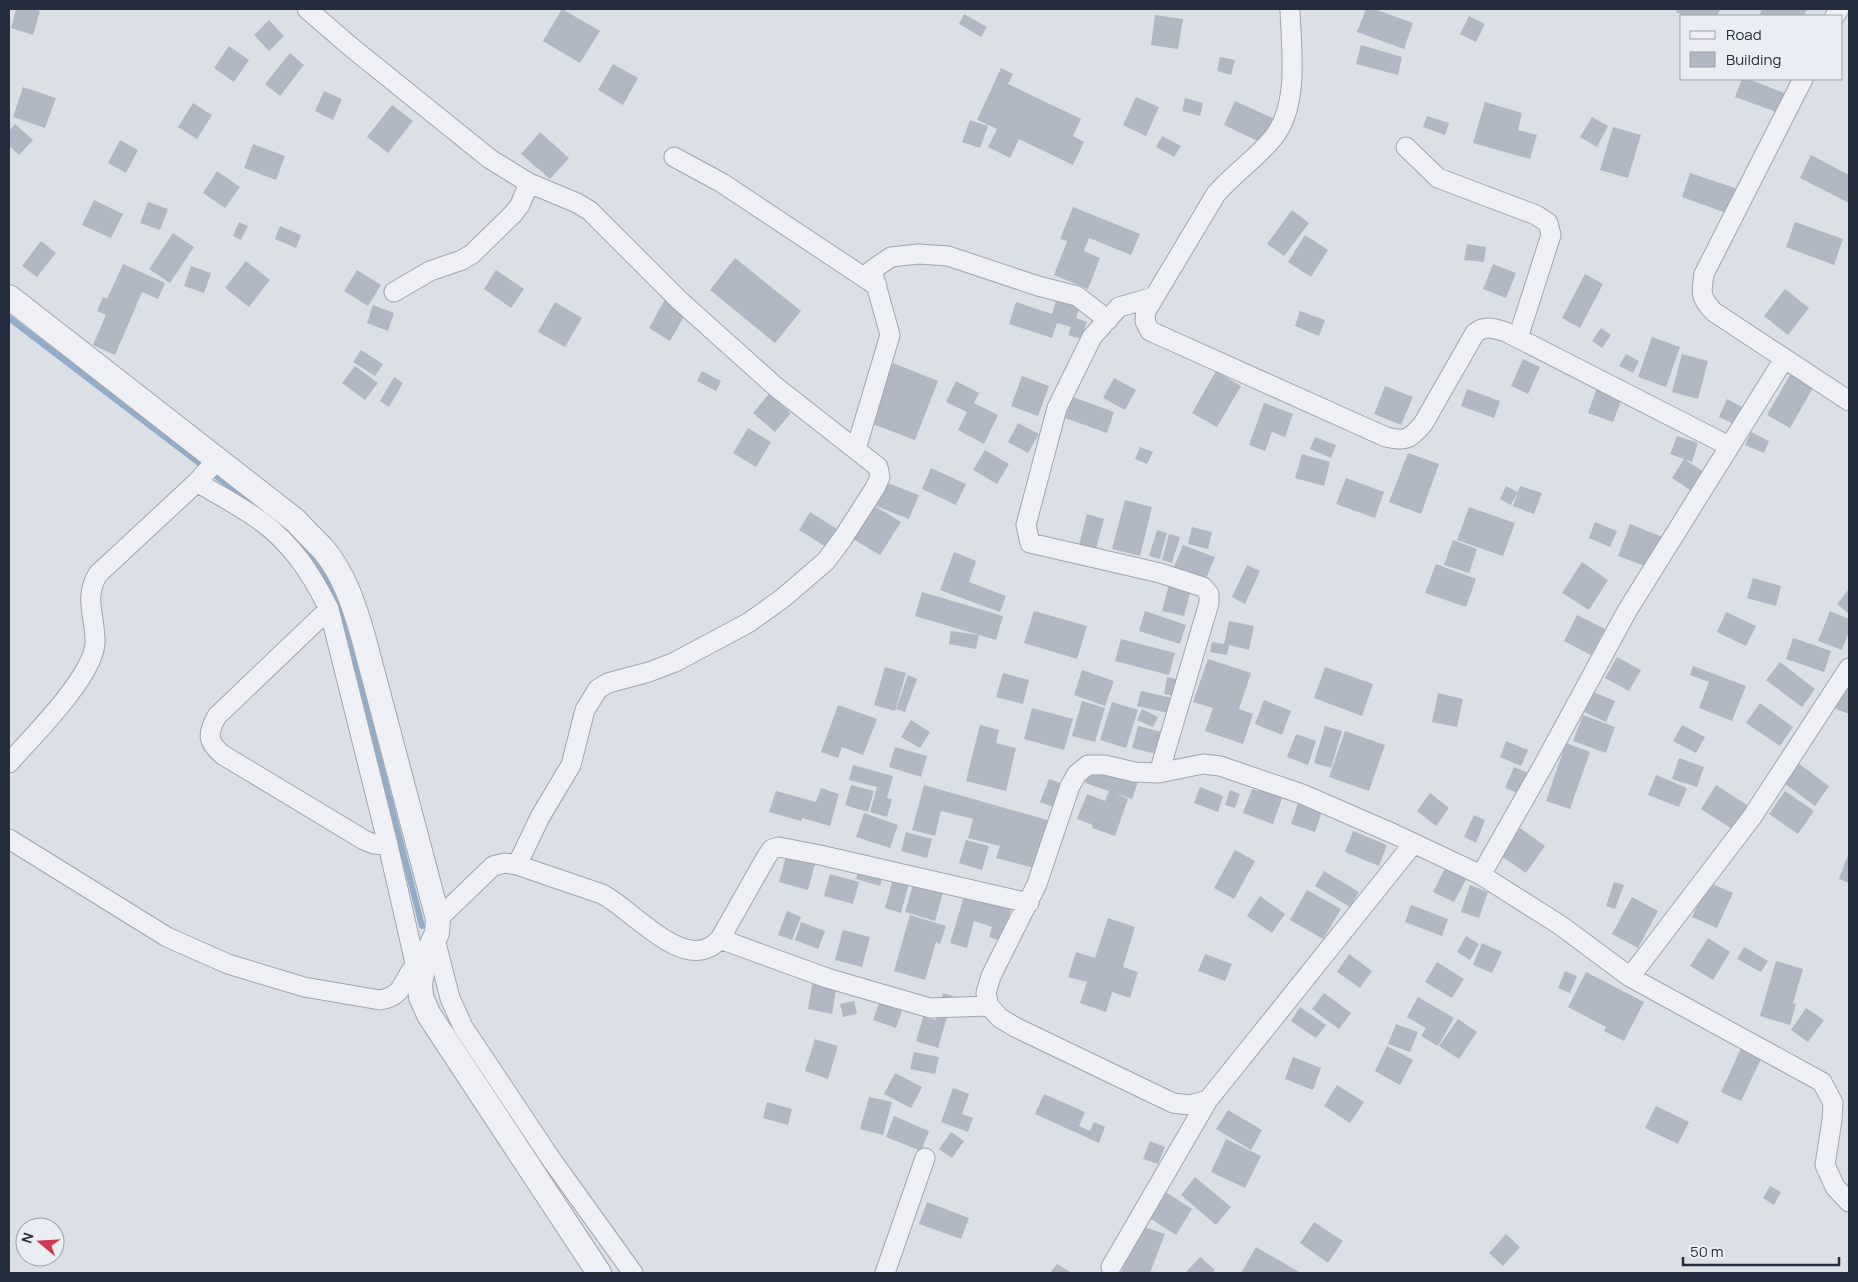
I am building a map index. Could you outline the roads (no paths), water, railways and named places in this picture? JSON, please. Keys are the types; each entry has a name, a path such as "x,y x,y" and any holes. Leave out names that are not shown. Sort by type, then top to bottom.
{"street":[{"path":"307,9 351,47 490,158 529,183 577,203 590,211 679,300 776,387 878,467 880,477 875,488 843,538 826,561 783,598 748,623 675,662 649,672 608,683 598,689 585,710 571,765 540,817 517,865"},
{"path":"1290,9 1291,82 1288,108 1283,123 1272,139 1225,182 1216,194 1146,310 1145,321 1150,331 1386,437 1401,440 1412,437 1423,424 1475,333 1481,328 1490,327 1518,338 1728,446"},
{"path":"1802,80 1704,274 1701,290 1704,302 1714,312 1849,401"},
{"path":"1406,147 1438,178 1536,215 1548,223 1551,235 1518,338"},
{"path":"674,157 722,183 877,286"},
{"path":"394,292 430,271 462,260 472,254 513,214 520,205 529,183"},
{"path":"856,449 890,335 872,270 891,257 918,254 948,256 1038,286 1077,296 1108,320"},
{"path":"9,297 283,540 315,580 329,609 388,845 450,998 464,1027 551,1159 632,1273"},
{"path":"1154,297 1119,308 1092,338 1057,408 1026,525 1030,543 1160,573 1203,587 1209,594 1159,773"},
{"path":"1481,876 1627,611 1784,358"},
{"path":"9,763 75,687 89,665 95,644 90,596 92,584 98,574 207,471"},
{"path":"207,471 296,521 324,550 340,575 353,601 428,945 420,983 421,997 429,1016 599,1273"},
{"path":"329,609 217,716 211,727 210,736 213,747 223,755 364,840 374,844 388,845"},
{"path":"1630,977 1752,817 1849,668"},
{"path":"1208,1100 1190,1105 1173,1103 1015,1027 1000,1018 989,1006 986,993 991,976 1037,884 1070,786 1077,774 1088,766 1104,765 1134,772 1159,773 1204,764 1220,766 1302,794 1481,876 1560,925 1630,977 1822,1082 1833,1102 1825,1165 1835,1187 1849,1202"},
{"path":"9,839 167,937 228,964 304,987 380,1000 396,995 428,945 493,866 505,863 517,865 613,899 650,929 682,948 695,950 710,948 720,940 767,856 772,849 779,847 1029,903"},
{"path":"1111,1267 1208,1100 1413,844"},
{"path":"720,940 827,978 930,1008 989,1006"},
{"path":"885,1273 924,1158"}],"waterway":[{"path":"9,318 262,511"},
{"path":"297,543 312,557 334,592 359,680 422,926"}]}
